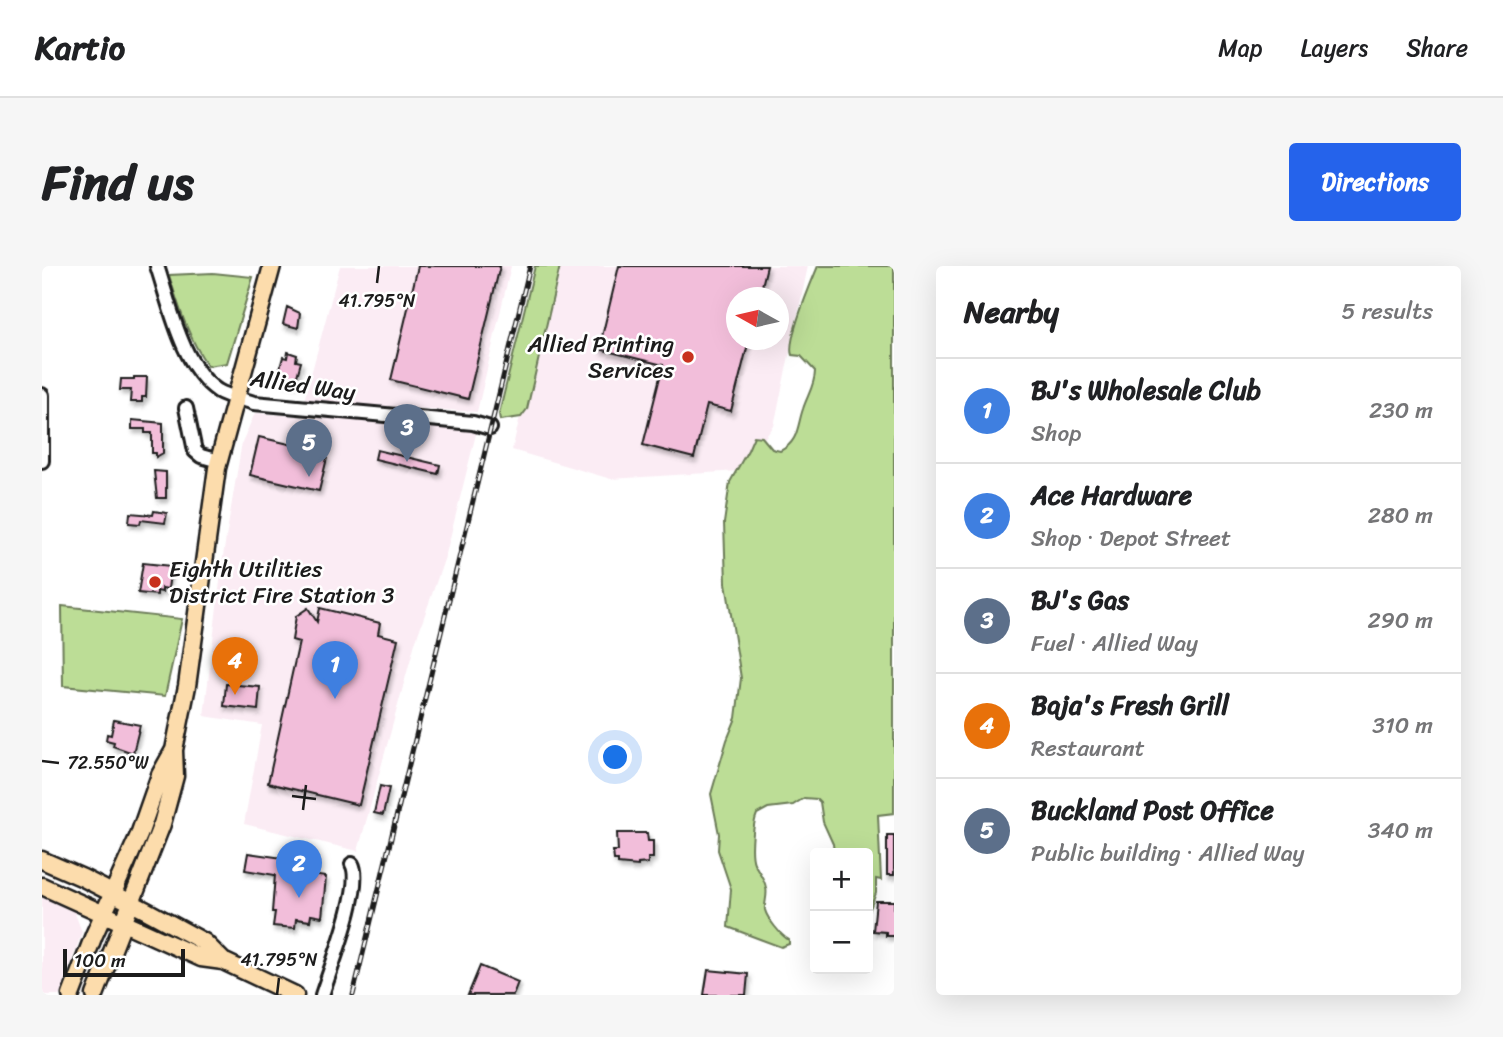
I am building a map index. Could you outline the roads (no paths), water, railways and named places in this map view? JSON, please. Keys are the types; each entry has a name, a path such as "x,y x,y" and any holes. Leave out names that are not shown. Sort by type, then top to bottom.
{"main road":[{"path":"95,995 158,835 176,776 174,750 187,686 219,461 272,266"},
{"path":"71,995 139,835 160,775 174,750"},
{"path":"42,860 113,893 204,942 223,961"},
{"path":"42,886 201,958 223,961 295,995"}],"street":[{"name":"Allied Way","path":"157,266 179,335 191,360 204,380 220,392 254,403 473,423 491,428"},
{"path":"42,395 42,461"},
{"path":"186,408 195,451 202,457 219,461"},
{"path":"322,995 354,892 356,871 352,864"}],"railway":[{"path":"353,995 530,266"}],"place":[{"name":"Allied Printing Services","path":"688,357"},
{"name":"BJ's Gas","path":"407,462"},
{"name":"Buckland Post Office","path":"309,477"},
{"name":"Eighth Utilities District Fire Station 3","path":"155,582"},
{"name":"Baja's Fresh Grill","path":"235,695"},
{"name":"BJ's Wholesale Club","path":"335,699"},
{"name":"Ace Hardware","path":"299,898"}]}
